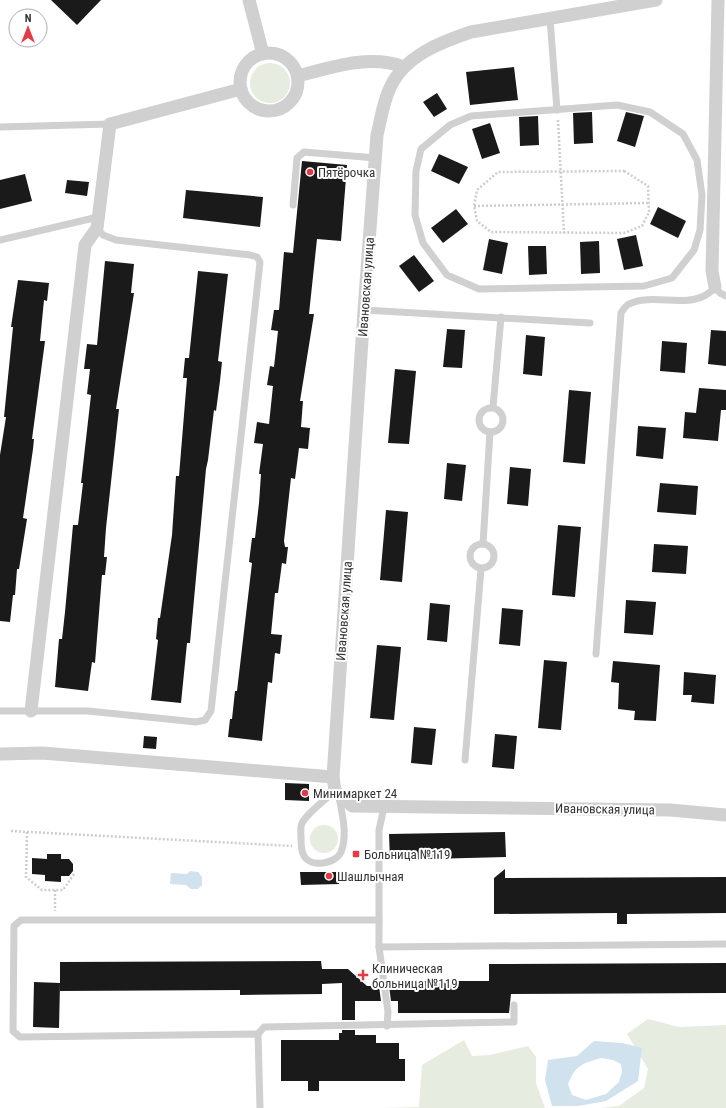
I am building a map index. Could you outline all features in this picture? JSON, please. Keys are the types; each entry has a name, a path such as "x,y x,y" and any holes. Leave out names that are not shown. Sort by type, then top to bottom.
{"street":[{"path":"249,0 263,54"},
{"name":"Ивановская улица","path":"656,0 471,32 450,39 420,54 404,67 390,86 386,95 377,135 333,777 337,793 352,806 670,810 726,816"},
{"path":"715,287 712,271 718,0"},
{"path":"270,53 285,57 291,62 298,76 297,91 294,98 289,104 276,111 261,110 254,107 248,102 241,89 240,81 244,66 256,56 263,54 270,53"},
{"path":"298,76 342,65 363,62 391,62 404,67"},
{"path":"30,711 85,245 97,222 110,124 241,89"},
{"path":"0,754 42,753 333,777"}],"lane":[{"path":"550,19 557,110"},
{"path":"616,105 650,112 683,134 697,160 702,195 700,230 694,250 672,278 644,286 479,289 447,275 423,243 415,215 416,171 421,150 450,125 471,116 557,110 616,105"},
{"path":"0,127 110,124"},
{"path":"293,205 297,158 304,152 376,158"},
{"path":"0,240 97,222 103,235 116,240 250,255 257,257 260,262 211,711 205,720 196,722 88,711 0,711"},
{"path":"596,654 621,313 628,304 641,300 692,300 704,296 715,287 720,294 726,296"},
{"path":"364,310 590,323"},
{"path":"493,408 501,317"},
{"path":"493,408 499,410 503,415 504,421 502,427 496,431 490,432 484,430 480,425 479,419 481,412 486,409 493,408"},
{"path":"483,544 490,432"},
{"path":"483,544 489,546 493,551 494,558 492,564 487,568 481,569 471,562 470,555 472,549 477,545 483,544"},
{"path":"465,760 481,569"},
{"path":"337,793 344,835 341,852 337,858 326,863 310,862 304,857 301,846 301,825 308,814 337,793"},
{"path":"384,807 379,830 379,947 388,1012 387,1026"},
{"path":"258,1034 20,1037 13,1031 14,926 21,920 379,920"},
{"path":"379,947 726,944"},
{"path":"260,1108 258,1034 264,1027 387,1026 514,1022 514,1005"}],"path":[{"path":"557,110 564,233"},
{"path":"624,171 648,186 649,203 649,212 642,226 624,233 491,232 477,221 474,206 478,190 498,172 624,171"},
{"path":"474,206 649,203"},
{"path":"11,831 301,846"},
{"path":"27,832 26,877 42,890 63,890 74,874"},
{"path":"55,890 55,920"}],"shaded area":[{"path":"270,63 278,65 284,69 288,75 290,83 288,91 284,97 278,101 270,103 262,101 256,97 252,91 250,83 252,75 256,69 262,65"},
{"path":"324,825 330,826 334,829 337,833 337,845 334,849 330,852 324,853 318,852 314,849 311,845 310,839 311,833 314,829 318,826"},
{"path":"648,1019 679,1027 726,1025 726,1108 600,1108 619,1106 644,1088 648,1069 627,1034"},
{"path":"464,1040 472,1056 490,1055 528,1046 536,1057 536,1083 545,1108 383,1108 419,1107 422,1065"}],"water":[{"path":"190,871 198,872 202,877 202,885 198,889 191,889 186,885 170,884 171,873 187,874"},
{"path":"594,1041 622,1043 642,1048 638,1081 606,1101 578,1106 552,1106 545,1080 548,1060 577,1056","holes":["601,1058 613,1060 621,1064 622,1072 619,1082 606,1094 586,1100 572,1095 568,1084 580,1066"]}],"building":[{"path":"51,0 101,0 77,25"},
{"path":"514,67 518,100 470,105 466,72"},
{"path":"437,93 447,109 434,117 423,102"},
{"path":"592,112 593,143 574,144 573,113"},
{"path":"626,112 644,116 635,147 617,141"},
{"path":"538,116 539,145 520,146 519,117"},
{"path":"490,123 500,153 482,159 472,129"},
{"path":"439,154 468,167 459,184 431,171"},
{"path":"302,161 347,165 341,241 317,239 309,314 314,314 300,401 303,401 301,427 310,428 308,449 299,448 295,479 291,478 284,541 285,547 288,547 286,564 282,563 278,593 275,593 271,634 282,635 280,654 275,653 272,683 268,682 262,741 228,737 230,719 232,719 235,691 237,691 252,563 249,562 252,538 255,538 259,503 261,474 259,474 263,444 254,443 257,422 269,424 273,386 267,385 270,366 274,367 278,331 271,330 274,310 279,310 284,252 293,253"},
{"path":"25,174 32,201 0,209 0,180"},
{"path":"67,180 89,182 87,196 65,193"},
{"path":"186,190 263,197 260,227 183,218"},
{"path":"658,207 686,221 678,238 650,224"},
{"path":"456,209 468,224 443,243 431,228"},
{"path":"636,235 643,266 624,270 617,239"},
{"path":"489,239 508,243 502,274 483,270"},
{"path":"599,241 600,273 581,274 580,242"},
{"path":"528,246 546,246 547,274 529,275"},
{"path":"414,255 434,281 419,292 399,266"},
{"path":"105,261 134,264 131,293 134,293 116,409 119,409 104,557 107,557 105,575 102,575 95,663 92,662 88,691 55,687 59,639 62,639 65,612 73,525 78,525 83,483 81,483 91,395 87,394 90,369 84,369 87,344 97,345"},
{"path":"198,271 228,274 218,361 222,362 220,381 216,411 214,410 206,469 190,643 187,643 181,703 151,700 158,640 156,639 158,618 160,618 172,535 176,476 179,476 187,378 183,378 185,358 189,358"},
{"path":"18,280 49,283 47,301 44,300 40,341 45,341 32,439 34,439 33,449 23,518 27,519 19,569 17,569 15,595 13,595 10,622 0,621 0,455 6,417 4,417 13,327 11,327"},
{"path":"447,329 465,330 462,368 443,367"},
{"path":"711,330 726,331 726,366 708,364"},
{"path":"526,335 545,337 542,376 523,374"},
{"path":"662,341 687,343 685,373 660,371"},
{"path":"395,369 416,371 409,444 388,443"},
{"path":"699,388 726,390 726,410 721,410 718,441 683,438 685,412 696,413"},
{"path":"569,390 591,392 585,464 563,462"},
{"path":"638,426 666,428 663,459 636,456"},
{"path":"447,463 466,465 462,501 444,499"},
{"path":"510,467 531,469 528,506 507,504"},
{"path":"660,483 698,486 696,515 657,512"},
{"path":"386,510 408,512 402,582 380,580"},
{"path":"558,525 581,527 575,597 552,595"},
{"path":"654,544 688,546 686,574 652,572"},
{"path":"626,600 656,602 653,635 624,633"},
{"path":"430,603 450,605 447,642 427,640"},
{"path":"502,608 523,610 520,646 499,644"},
{"path":"377,645 401,647 394,720 370,718"},
{"path":"544,660 567,662 561,730 538,728"},
{"path":"613,661 660,665 656,721 634,720 635,711 618,709 619,683 611,682"},
{"path":"684,672 716,675 714,704 691,702 692,695 683,695"},
{"path":"414,727 436,729 432,765 411,763"},
{"path":"495,734 517,736 514,769 492,767"},
{"path":"144,736 157,737 156,749 143,748"},
{"path":"285,783 309,784 309,801 285,800"},
{"path":"505,832 506,857 390,860 389,834"},
{"path":"47,854 61,854 61,859 69,859 73,864 73,871 69,876 61,876 61,882 45,881 45,875 32,874 32,858 47,859"},
{"path":"505,869 505,878 726,877 726,913 627,914 627,924 617,924 617,913 494,914 494,878"},
{"path":"300,872 339,872 339,884 301,885"},
{"path":"321,961 322,969 348,969 367,986 379,986 381,1001 355,1001 355,1020 342,1020 342,983 322,984 322,994 240,995 240,990 60,991 60,984 59,1028 33,1027 34,982 60,983 60,962"},
{"path":"726,963 726,993 511,994 509,1013 398,1013 398,1001 391,1001 389,986 397,986 397,981 489,981 489,964"},
{"path":"342,1030 355,1030 355,1035 376,1035 376,1043 399,1043 399,1059 405,1059 405,1081 319,1081 319,1091 308,1091 308,1081 281,1081 281,1040 339,1040 339,1033 342,1033"}],"place":[{"name":"Пятёрочка","path":"310,172"},
{"name":"Минимаркет 24","path":"305,793"},
{"name":"Больница №119","path":"356,854"},
{"name":"Шашлычная","path":"329,876"},
{"name":"Клиническая больница №119","path":"363,975"}]}
